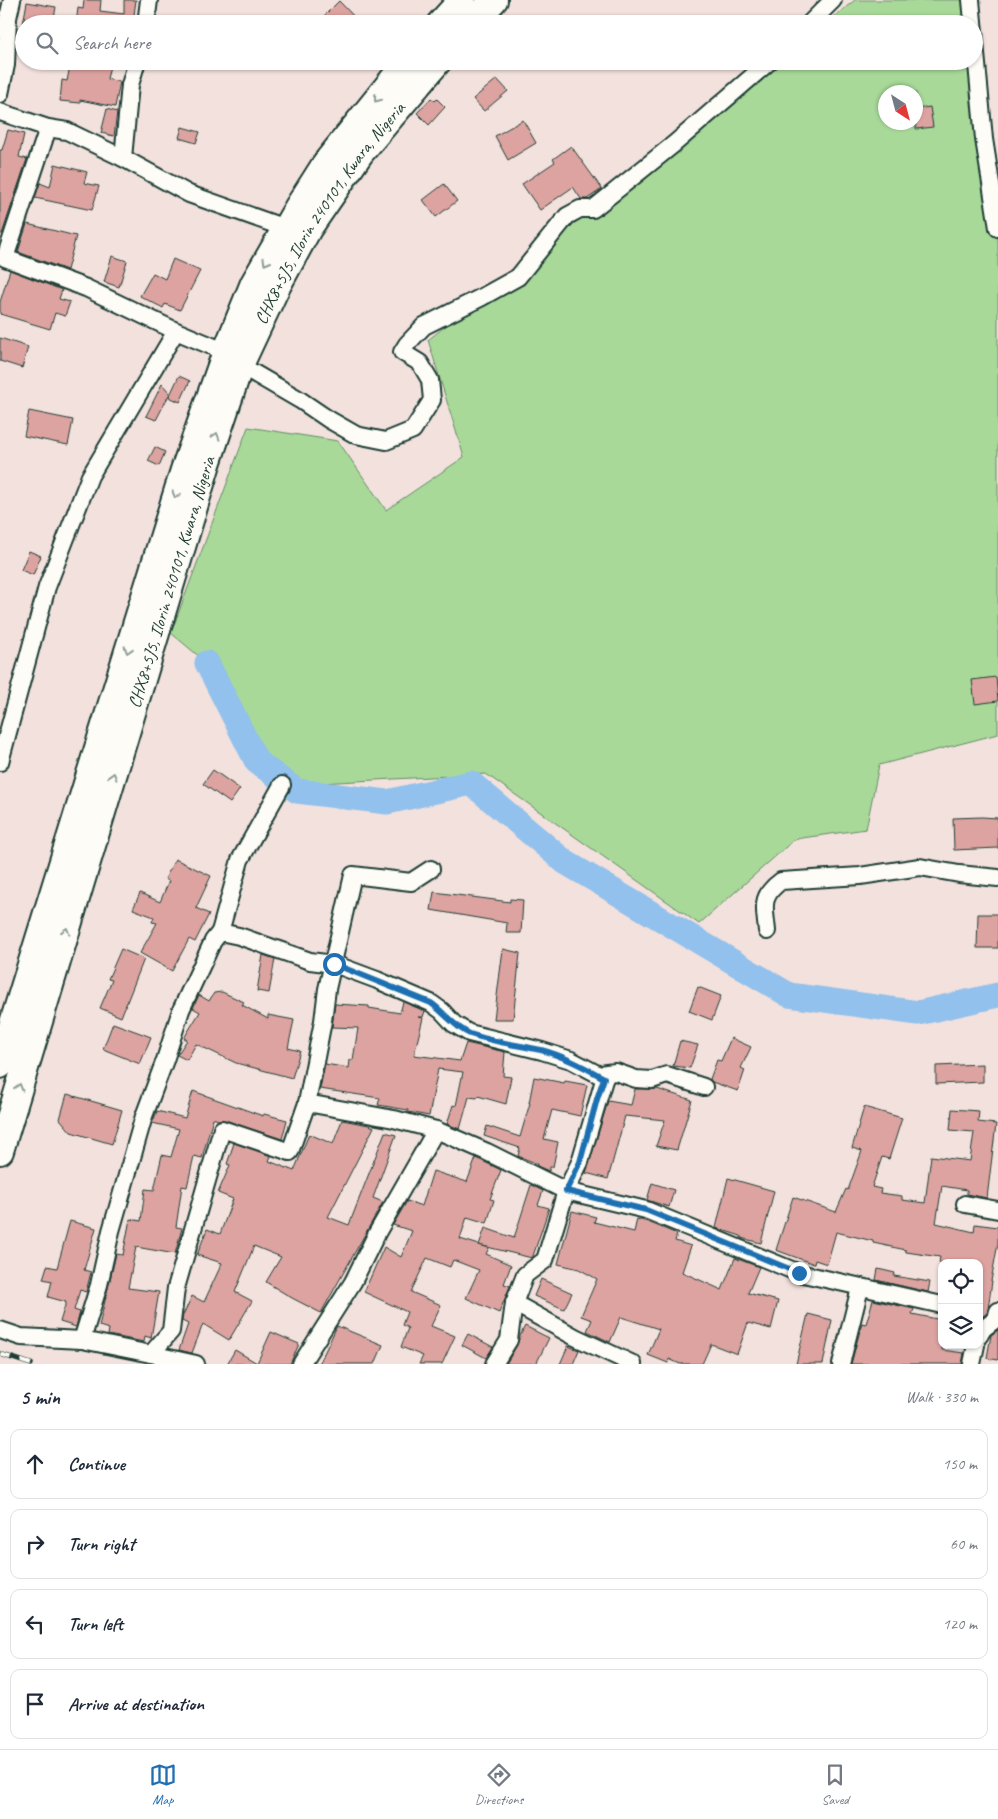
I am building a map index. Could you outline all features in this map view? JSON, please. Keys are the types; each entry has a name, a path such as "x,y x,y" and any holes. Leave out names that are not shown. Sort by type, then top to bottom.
{"main road":[{"path":"448,15 462,0"},
{"path":"480,15 494,0"},
{"name":"CHX8+5J5, Ilorin 240101, Kwara, Nigeria","path":"0,1150 206,467 254,283 285,228 326,163 401,70"},
{"name":"CHX8+5J5, Ilorin 240101, Kwara, Nigeria","path":"0,1065 184,470 233,358 276,288 308,229 361,152 430,70"}],"street":[{"path":"0,94 6,65 8,18 12,0"},
{"path":"148,15 150,0"},
{"path":"817,15 833,0"},
{"path":"971,0 972,15"},
{"path":"122,158 130,85 134,70"},
{"path":"48,128 5,258 86,288 233,358 356,435 386,441 413,430 432,400 430,380 420,363 402,352 424,326 518,277 567,216 580,209 593,209 674,144 760,70"},
{"path":"978,70 984,139 998,228"},
{"path":"0,112 48,128 67,131 189,194 285,228"},
{"path":"0,762 7,709 28,653 47,587 90,476 176,331"},
{"path":"82,1340 99,1285 111,1231 144,1116 181,1010 213,941 220,932 240,860 282,786"},
{"path":"767,931 764,901 771,888 781,881 860,876 920,867 998,878"},
{"path":"151,1354 171,1331 176,1288 222,1129 290,1152 307,1103 323,1021 327,989 353,875 411,882 431,869"},
{"path":"220,932 239,936 310,961 334,964 431,1003 442,1011 454,1024 469,1033 564,1058 604,1078"},
{"path":"494,1364 509,1340 514,1303 525,1276 544,1260 566,1191 580,1162 606,1073 616,1072 644,1080 666,1076 704,1087"},
{"path":"307,1103 394,1119 436,1130 488,1152 566,1191 646,1210 799,1273 938,1304"},
{"path":"301,1364 353,1282 377,1233 436,1130"},
{"path":"965,1204 998,1210"},
{"path":"841,1364 860,1288"},
{"path":"514,1303 575,1337 633,1364"},
{"path":"983,1314 997,1316"},
{"path":"983,1329 997,1316"},
{"path":"0,1330 21,1337 82,1340 196,1364"},
{"path":"972,1364 975,1349"}],"green space":[{"path":"855,0 966,0 968,15 836,15"},
{"path":"767,70 975,70 998,242 998,734 879,765 866,829 795,839 699,924 486,774 282,785 207,663 171,633 248,427 338,441 386,510 464,457 428,340"}],"building":[{"path":"84,0 101,0 100,11 124,14 124,0 136,0 134,15 77,15 78,8 83,9"},
{"path":"339,1 352,15 325,15"},
{"path":"27,2 56,7 55,15 25,15"},
{"path":"69,70 109,70 107,79 120,82 115,107 80,100 80,103 60,101 62,80 67,81"},
{"path":"497,79 508,91 484,111 473,99"},
{"path":"431,98 435,101 437,99 445,107 429,125 417,113"},
{"path":"930,107 933,127 923,128 923,108"},
{"path":"107,109 117,112 114,136 101,133"},
{"path":"523,120 536,143 508,160 495,136"},
{"path":"182,127 200,132 196,143 179,138"},
{"path":"8,130 24,134 19,157 27,159 2,234 0,234 0,150 2,150"},
{"path":"571,146 602,189 587,199 581,199 573,187 540,210 522,184 555,162 553,159"},
{"path":"55,164 87,172 84,183 99,186 92,210 35,198 40,183 50,187"},
{"path":"444,184 457,201 436,217 423,200"},
{"path":"27,224 76,236 67,270 18,252"},
{"path":"112,256 127,261 119,287 104,282"},
{"path":"173,259 200,271 180,310 165,304 163,308 140,296 153,273 165,279"},
{"path":"10,270 62,290 59,299 70,302 65,316 55,313 50,329 0,314 0,302"},
{"path":"0,338 28,347 22,368 0,361"},
{"path":"179,376 190,381 180,402 169,397"},
{"path":"162,384 170,393 156,420 146,416"},
{"path":"29,411 73,420 68,445 24,436"},
{"path":"155,447 165,452 159,466 148,461"},
{"path":"29,551 41,556 33,575 21,570"},
{"path":"996,677 998,701 975,704 972,680"},
{"path":"213,770 240,789 230,803 203,784"},
{"path":"953,818 998,818 998,848 954,850"},
{"path":"175,859 211,876 196,908 209,914 195,942 189,939 172,971 140,953 157,923 152,922 154,917 133,909 140,893 160,902 169,881 165,879"},
{"path":"434,892 510,902 510,899 523,900 521,933 506,933 507,923 431,910"},
{"path":"978,914 998,914 998,948 977,948"},
{"path":"121,949 144,959 121,1017 100,1008 112,980 108,979"},
{"path":"503,949 520,953 513,1019 494,1019"},
{"path":"263,955 275,959 269,993 257,991"},
{"path":"698,987 721,996 712,1020 689,1011"},
{"path":"222,992 244,1002 242,1005 268,1019 268,1015 294,1020 288,1048 300,1051 292,1078 236,1063 196,1044 187,1060 177,1055 187,1040 184,1038 200,1012 193,1008 199,995 209,1001 214,993"},
{"path":"403,1002 425,1011 423,1017 418,1017 423,1018 414,1055 460,1061 466,1043 505,1052 503,1076 511,1077 506,1104 478,1096 477,1098 469,1097 460,1129 447,1124 453,1105 456,1106 463,1072 438,1069 429,1116 378,1105 380,1098 320,1089 325,1064 349,1068 350,1060 353,1060 358,1028 332,1027 335,1004 369,1006 369,1008 400,1013"},
{"path":"113,1023 151,1037 140,1064 103,1049"},
{"path":"731,1038 751,1047 741,1068 745,1070 738,1091 712,1082 710,1079 717,1060 721,1061"},
{"path":"680,1041 698,1045 690,1068 673,1066"},
{"path":"983,1064 983,1082 936,1084 936,1066"},
{"path":"534,1077 587,1085 580,1116 552,1110 544,1139 558,1142 553,1167 550,1167 549,1171 537,1166 538,1164 518,1156 520,1148 484,1136 487,1126 520,1137 530,1103"},
{"path":"635,1089 657,1089 692,1100 677,1150 656,1146 665,1120 625,1116 608,1179 586,1173 608,1101 631,1105"},
{"path":"193,1091 263,1116 264,1114 287,1120 282,1139 225,1120 213,1118 202,1158 194,1156 187,1187 182,1186 176,1227 182,1228 175,1254 136,1247 128,1288 159,1292 151,1338 145,1336 144,1342 108,1335 109,1329 99,1326 116,1254 123,1255 130,1219 141,1221 145,1189 154,1190 162,1155 171,1157 179,1129 152,1123 157,1111 185,1118"},
{"path":"67,1094 122,1110 112,1144 71,1132 60,1119"},
{"path":"864,1107 902,1118 889,1159 882,1157 872,1187 881,1189 880,1193 902,1196 902,1200 925,1203 931,1156 970,1161 974,1132 950,1130 952,1109 979,1111 978,1122 996,1124 987,1198 967,1194 967,1190 942,1186 936,1223 974,1232 975,1224 998,1227 998,1243 987,1313 983,1316 983,1259 940,1259 940,1257 906,1252 906,1250 836,1232 827,1264 815,1260 814,1264 776,1250 793,1197 836,1212 846,1189 848,1190 862,1151 852,1148"},
{"path":"342,1120 374,1127 328,1217 349,1225 385,1132 396,1135 373,1198 383,1202 321,1313 266,1282 281,1257 254,1246 235,1292 252,1301 229,1340 203,1324 192,1353 179,1350 188,1324 182,1321 183,1315 192,1296 204,1302 222,1263 197,1255 207,1229 220,1234 233,1199 218,1193 230,1165 227,1164 234,1143 271,1156 269,1161 294,1171 309,1134 333,1144"},
{"path":"476,1158 501,1170 490,1199 494,1200 487,1223 467,1217 460,1239 489,1248 486,1254 511,1265 504,1284 510,1286 499,1313 466,1298 479,1270 453,1260 450,1267 427,1258 411,1292 441,1305 431,1326 455,1336 442,1364 419,1364 423,1356 401,1347 408,1328 402,1325 407,1312 364,1292 384,1247 401,1257 412,1231 393,1225 407,1201 422,1206 433,1171 467,1182"},
{"path":"728,1178 774,1191 761,1243 741,1238 741,1236 716,1228"},
{"path":"652,1183 674,1190 669,1207 647,1200"},
{"path":"531,1185 543,1191 538,1205 549,1208 532,1258 479,1245 485,1228 514,1238"},
{"path":"572,1211 596,1217 594,1222 634,1232 637,1219 677,1234 675,1241 691,1246 682,1272 722,1290 735,1258 759,1267 748,1293 778,1301 771,1329 748,1323 737,1354 711,1344 702,1364 680,1364 669,1359 668,1363 648,1355 659,1329 621,1317 610,1342 587,1331 592,1320 581,1316 597,1279 579,1269 558,1264"},
{"path":"70,1221 96,1228 84,1270 91,1272 86,1292 80,1290 74,1310 80,1312 76,1327 60,1322 66,1302 48,1297 52,1281 43,1279 47,1266 57,1268"},
{"path":"878,1269 895,1273 894,1276 930,1282 928,1292 876,1280"},
{"path":"541,1279 572,1293 564,1309 534,1296"},
{"path":"873,1300 914,1309 912,1314 938,1319 938,1349 964,1353 962,1364 851,1364 862,1323 866,1324"},
{"path":"808,1314 832,1320 823,1364 796,1364"},
{"path":"337,1326 383,1345 375,1364 319,1364"},
{"path":"525,1326 549,1338 536,1364 506,1364 517,1345"},
{"path":"998,1330 998,1360 987,1358 991,1335"},
{"path":"271,1332 299,1344 290,1364 227,1364 235,1350 257,1363"},
{"path":"468,1334 493,1347 486,1358 462,1345"},
{"path":"568,1346 579,1350 573,1364 560,1364"}],"waterway":[{"path":"207,663 257,762 297,791 387,802 471,783 565,862 789,995 918,1013 998,995"}],"railway":[{"path":"0,1354 31,1364"}],"route":[{"path":"334,964 431,1003 442,1011 454,1024 469,1033 571,1060 604,1078 580,1162 566,1191 646,1210 799,1273"}]}
